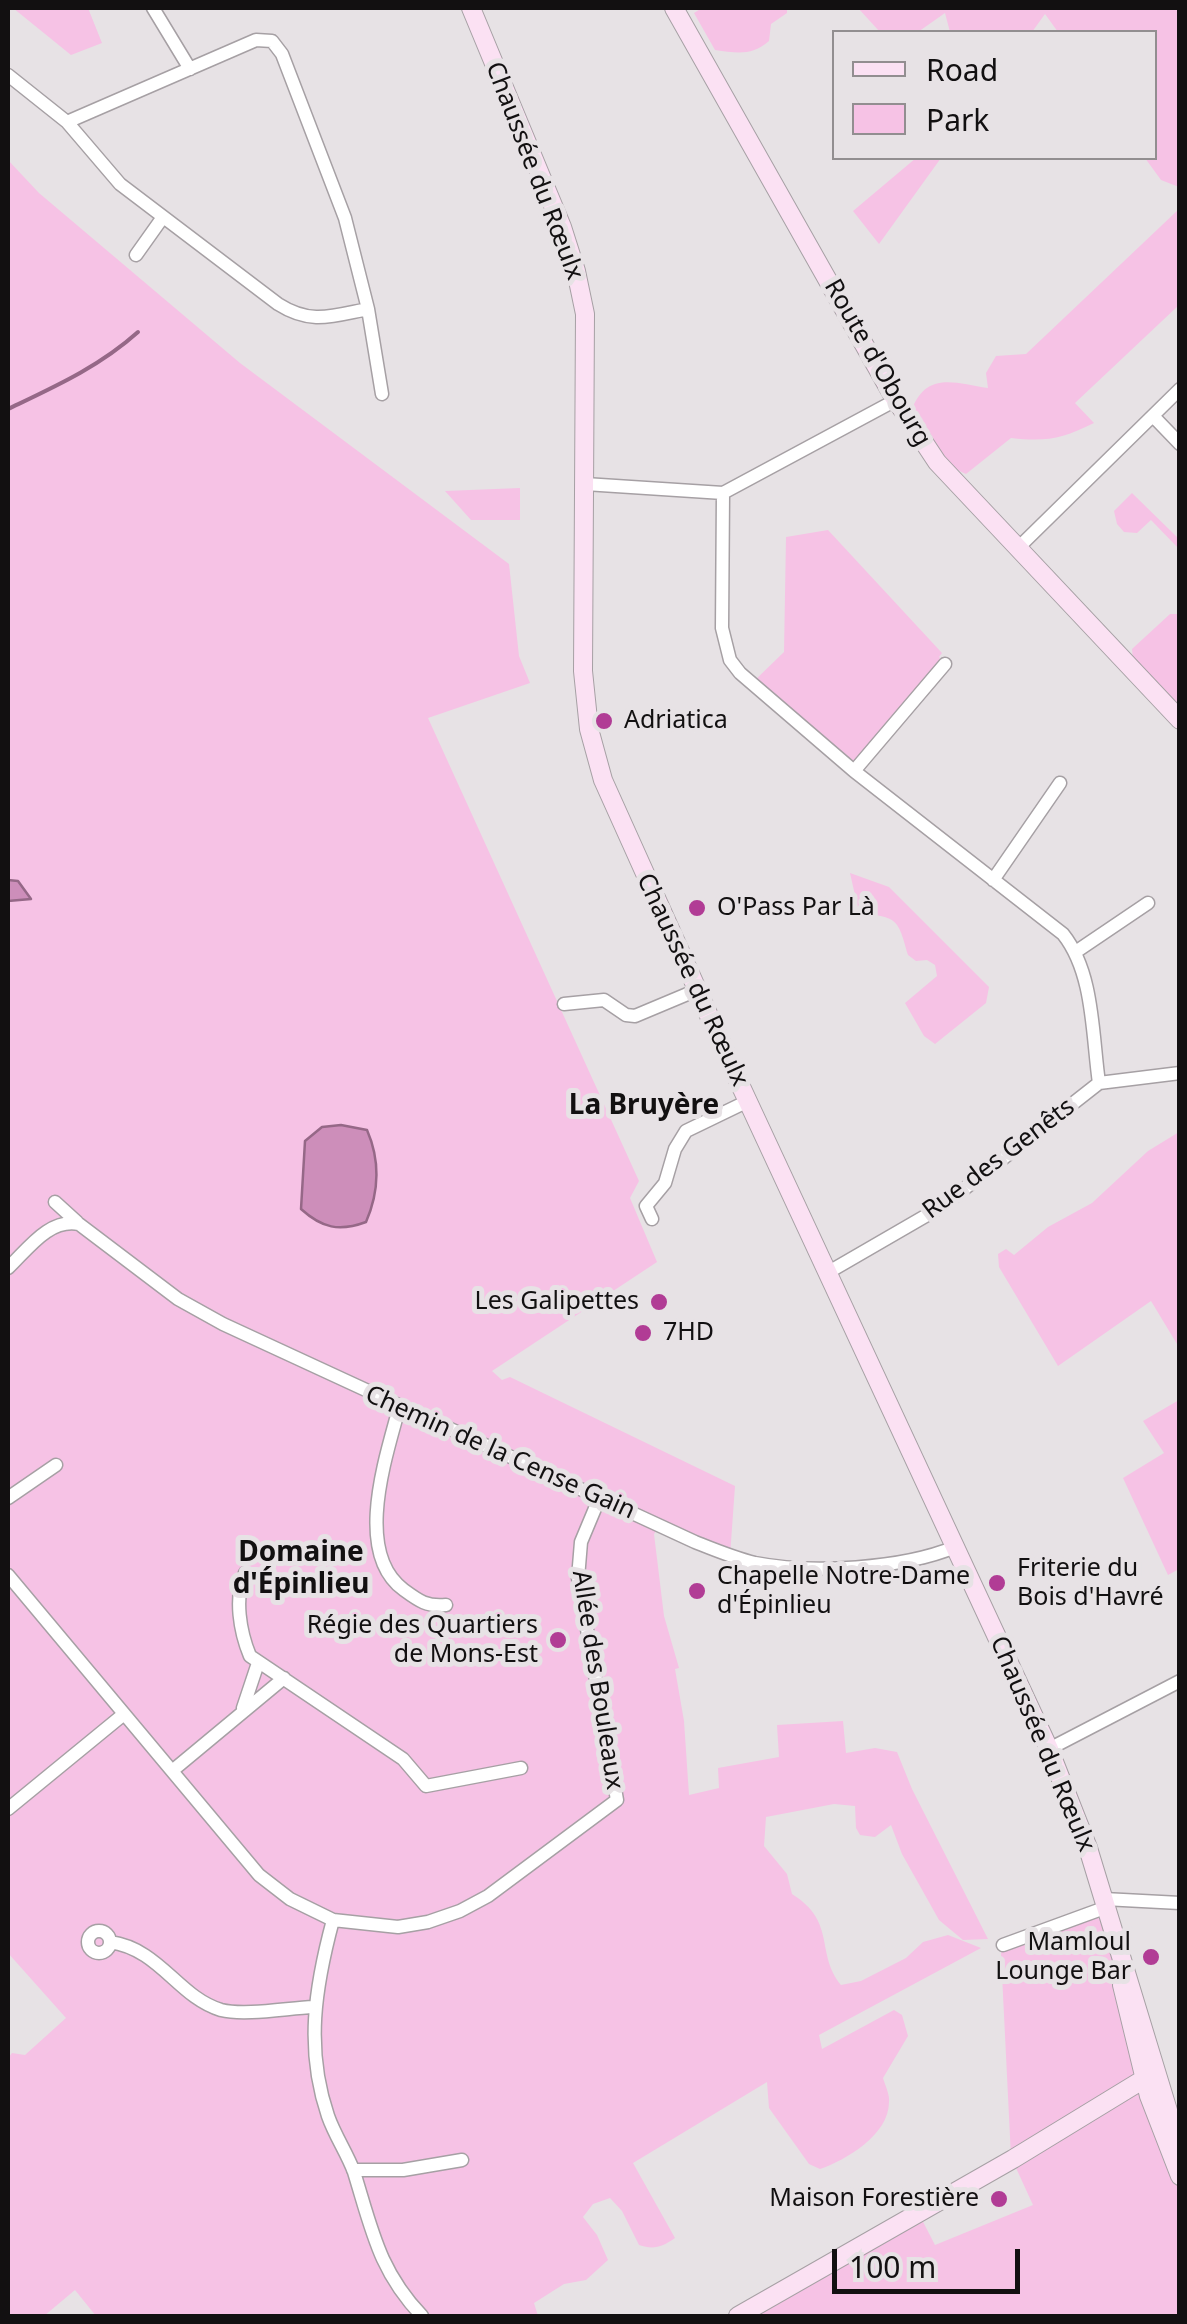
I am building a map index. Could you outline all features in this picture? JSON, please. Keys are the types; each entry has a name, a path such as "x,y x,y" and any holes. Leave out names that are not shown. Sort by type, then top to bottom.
{"main road":[{"name":"Chaussée du Rœulx","path":"471,8 562,226 576,271 586,336 583,671 593,748 614,808 1049,1749 1106,1903 1125,2009 1151,2077 1180,2176"},
{"name":"Route d'Obourg","path":"674,8 896,400 937,462 1180,720"},
{"path":"738,2316 1151,2077"}],"street":[{"path":"153,8 190,69"},
{"path":"67,122 256,40 272,40 282,54 345,218 368,309 382,394"},
{"path":"8,74 67,122 120,184 292,313 316,318 368,309"},
{"path":"136,255 163,217"},
{"path":"1018,548 1180,388"},
{"path":"585,484 723,493 896,400"},
{"path":"1152,416 1180,444"},
{"path":"723,493 722,628 730,660 740,673 854,771 1063,934 1077,952 1084,976 1099,1082"},
{"path":"854,771 946,664"},
{"path":"992,880 1060,783"},
{"path":"1077,952 1148,903"},
{"path":"564,1004 604,1000 626,1015 635,1016 697,990"},
{"name":"Rue des Genêts","path":"827,1273 941,1207 1099,1082 1180,1073"},
{"path":"652,1218 646,1206 666,1182 682,1136 693,1126 748,1102"},
{"name":"Chemin de la Cense Gain","path":"54,1202 200,1312 399,1408 723,1553 783,1567 880,1564 955,1546"},
{"path":"8,1268 51,1227 66,1221 79,1224"},
{"path":"399,1408 376,1496 382,1558 388,1574 399,1586 424,1604 446,1605"},
{"path":"8,1498 56,1465"},
{"name":"Allée des Bouleaux","path":"8,1575 260,1875 290,1898 333,1920 398,1927 460,1911 488,1896 616,1800 578,1578 581,1542 599,1499"},
{"path":"245,1573 239,1589 242,1626 246,1646 258,1663 403,1759 426,1786 521,1768"},
{"path":"242,1710 258,1663"},
{"path":"172,1771 279,1675"},
{"path":"1049,1749 1180,1682"},
{"path":"8,1809 124,1714"},
{"path":"1004,1945 1106,1903 1180,1902"},
{"path":"333,1920 314,2006 324,2100 353,2170 375,2246 385,2268 422,2316"},
{"path":"110,1942 140,1950 204,2002 220,2010 314,2006"},
{"path":"353,2170 403,2170 462,2160"}],"green space":[{"path":"13,8 88,8 102,43 71,55"},
{"path":"702,8 787,8 787,13 771,24 769,41 756,49 737,52 715,50 694,13"},
{"path":"858,8 1179,8 1179,187 1161,180 1146,160 1157,160 1157,30 1057,30 1045,14 1033,30 949,30 945,13 921,30 878,30"},
{"path":"8,160 39,193 240,363 509,564 519,656 530,683 428,718 639,1181 630,1198 657,1262 492,1371 502,1380 510,1377 735,1486 730,1556 660,1526 654,1534 664,1616 679,1668 675,1669 684,1721 689,1795 719,1788 718,1768 779,1757 777,1725 843,1721 846,1753 875,1748 897,1752 988,1939 963,1940 939,1920 902,1854 891,1825 875,1837 860,1835 855,1806 834,1804 766,1817 764,1846 787,1874 792,1894 815,1916 833,1973 841,1985 861,1981 906,1958 923,1942 948,1935 981,1948 819,2035 822,2049 894,2010 902,2015 908,2036 883,2078 889,2099 887,2114 864,2144 820,2169 809,2164 769,2108 767,2082 633,2163 675,2238 658,2247 639,2245 622,2211 610,2198 593,2204 583,2217 597,2235 608,2260 586,2280 564,2284 534,2303 538,2316 96,2316 75,2290 44,2316 8,2316 8,2058 12,2053 25,2055 66,2018 8,1953"},
{"path":"914,160 940,160 879,244 853,211"},
{"path":"1179,209 1179,305 1075,403 1094,423 1054,438 1011,438 966,474 948,462 912,409 918,397 943,382 988,388 986,373 996,356 1026,354"},
{"path":"520,488 520,520 471,520 445,491"},
{"path":"1132,493 1179,539 1179,549 1151,520 1137,533 1124,532 1117,524 1114,511"},
{"path":"828,530 942,653 939,657 945,664 854,771 752,683 784,652 786,537"},
{"path":"1170,614 1179,614 1179,706 1133,660 1132,649"},
{"path":"850,873 889,887 989,987 986,1003 935,1044 924,1036 905,1003 937,976 935,965 908,955 894,922 859,913"},
{"path":"1179,1132 1179,1342 1151,1301 1058,1366 999,1267 998,1254 1006,1249 1014,1255 1048,1227 1092,1203 1148,1151"},
{"path":"1179,1400 1179,1569 1168,1575 1123,1478 1164,1453 1143,1421"},
{"path":"1107,1907 1179,2138 1179,2316 754,2316 918,2212 935,2245 1033,2205 1011,2157 1003,1945"}],"shaded area":[{"path":"8,880 18,881 31,899 8,901"},
{"path":"341,1125 367,1130 376,1176 366,1222 347,1227 324,1224 301,1209 305,1141 322,1127"}],"waterway":[{"path":"8,409 92,366 138,332"}],"place":[{"name":"Adriatica","path":"604,721"},
{"name":"O'Pass Par Là","path":"697,908"},
{"name":"Les Galipettes","path":"659,1302"},
{"name":"7HD","path":"643,1333"},
{"name":"Friterie du Bois d'Havré","path":"997,1583"},
{"name":"Chapelle Notre-Dame d'Épinlieu","path":"697,1591"},
{"name":"Régie des Quartiers de Mons-Est","path":"558,1640"},
{"name":"Mamloul Lounge Bar","path":"1151,1957"},
{"name":"Maison Forestière","path":"999,2199"}],"district":[{"name":"La Bruyère","path":"644,1106"},
{"name":"Domaine d'Épinlieu","path":"301,1569"}]}
